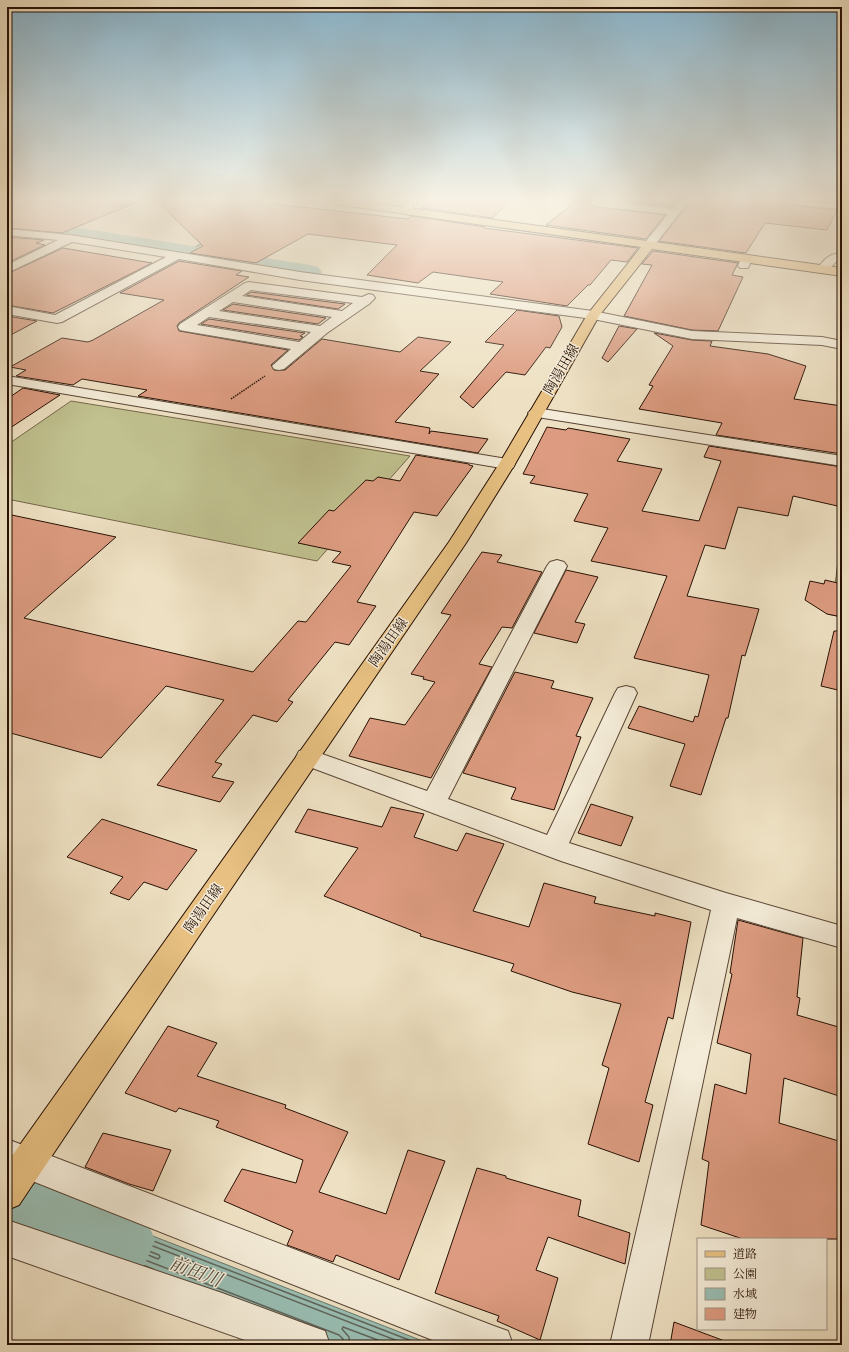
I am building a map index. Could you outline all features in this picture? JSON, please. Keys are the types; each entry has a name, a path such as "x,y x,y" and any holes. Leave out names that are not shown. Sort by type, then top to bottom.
{"main road":[{"name":"陶湯田線","path":"7,1194 18,1158 308,757 457,543 507,464 593,315 634,264"},
{"path":"768,264 842,272"}],"street":[{"path":"7,269 17,264"},
{"path":"7,310 57,319 162,264"},
{"path":"227,264 300,276 593,315 692,335 791,339 840,344 838,328"},
{"path":"823,269 828,264"},
{"path":"303,347 185,327 249,286 365,301"},
{"path":"279,366 322,330 365,301 384,286"},
{"path":"231,298 344,315"},
{"path":"208,312 322,330"},
{"path":"629,313 672,320 690,327 696,333 692,335"},
{"path":"7,380 207,415 507,464"},
{"path":"536,412 842,461"},
{"path":"433,803 557,566"},
{"path":"554,848 626,693"},
{"path":"308,757 554,848 726,904 842,937"},
{"path":"629,1345 726,904"},
{"path":"18,1158 494,1345"},
{"path":"7,1238 222,1312 311,1345"}],"path":[{"path":"207,415 279,366"}],"green space":[{"path":"71,401 410,456 317,561 7,499 7,445"},
{"path":"840,542 842,542 842,617 827,614 836,578"}],"water":[{"path":"68,1203 433,1345 340,1345 48,1232 60,1217"}],"building":[{"path":"28,264 150,264 53,313 7,305 7,274"},
{"path":"173,264 198,264 242,271 236,275 249,277 179,323 177,326 179,331 288,350 271,365 274,370 285,370 322,339 400,352 418,337 451,342 420,371 439,374 395,422 430,428 429,434 431,431 488,439 478,453 138,396 147,390 82,379 73,385 16,376 26,370 10,367 62,338 88,342 164,300 120,293"},
{"path":"378,264 608,264 590,285 588,285 567,306 490,294 503,282 433,272 418,283 367,275"},
{"path":"643,264 737,264 732,275 743,277 718,331 692,330 624,316 652,265"},
{"path":"251,292 345,304 338,309 246,295"},
{"path":"233,304 326,318 318,324 223,310"},
{"path":"517,310 559,316 562,327 550,348 546,347 525,375 506,372 473,408 460,397 504,345 485,342"},
{"path":"7,316 37,321 7,337"},
{"path":"209,319 305,333 300,336 303,337 299,340 201,324"},
{"path":"619,326 637,329 608,362 602,358"},
{"path":"654,333 692,340 712,341 710,346 768,354 806,366 794,399 842,406 842,454 716,435 722,423 639,409 653,386 649,385 673,346"},
{"path":"23,388 60,395 7,430 7,399"},
{"path":"547,427 566,430 568,428 630,439 617,461 662,469 642,511 699,521 721,461 704,457 709,446 842,467 842,507 793,496 788,516 738,507 725,549 705,545 687,596 759,609 745,656 742,655 728,718 726,718 701,795 670,786 685,744 628,728 639,706 693,722 695,716 698,717 709,675 634,658 667,576 591,561 608,528 574,521 588,494 530,483 535,476 523,474"},
{"path":"416,455 469,464 473,466 437,516 414,512 357,602 376,606 349,645 335,642 288,700 293,702 277,722 253,715 215,762 222,764 212,777 234,782 220,802 157,785 224,700 166,686 101,758 7,732 7,514 116,537 24,618 253,672 298,621 306,622 351,566 332,562 341,552 298,543 329,510 334,511 366,480 373,481 378,477 400,481"},
{"path":"482,552 502,555 497,562 542,572 512,628 502,627 479,664 492,667 431,778 349,756 370,718 405,725 435,682 423,679 424,677 411,674 451,615 441,613"},
{"path":"566,570 598,577 575,622 585,624 577,643 534,633"},
{"path":"825,580 842,584 842,617 827,614 805,600 810,581 824,584"},
{"path":"834,631 842,631 842,691 821,686"},
{"path":"515,672 554,681 551,688 593,698 576,736 581,737 554,810 511,799 516,788 463,773"},
{"path":"591,804 633,817 621,846 578,833"},
{"path":"391,807 424,814 414,837 457,851 466,833 504,844 473,911 529,927 544,883 596,897 594,903 655,916 655,913 691,922 673,1019 668,1017 645,1102 653,1105 639,1162 588,1144 609,1068 602,1065 621,1004 572,992 511,971 514,964 420,936 421,934 324,896 358,848 295,832 308,809 382,827"},
{"path":"102,819 197,850 167,890 144,882 129,900 110,893 123,877 67,857"},
{"path":"738,920 803,938 797,997 800,998 797,1015 842,1028 842,1097 784,1078 779,1123 842,1142 839,1217 842,1218 842,1239 740,1238 701,1225 709,1162 702,1159 715,1084 746,1094 751,1054 717,1043 732,974 730,973"},
{"path":"168,1026 217,1043 197,1076 286,1105 285,1108 348,1132 319,1192 386,1214 408,1150 445,1161 399,1280 336,1255 333,1262 287,1245 293,1231 224,1201 242,1169 296,1183 303,1160 216,1127 219,1121 179,1108 176,1112 125,1093"},
{"path":"103,1133 171,1150 153,1191 129,1184 85,1167"},
{"path":"477,1168 581,1200 578,1216 630,1233 625,1264 548,1237 536,1270 558,1278 540,1340 497,1321 499,1316 435,1293"},
{"path":"674,1322 730,1343 730,1345 670,1345"}],"waterway":[{"path":"261,264 310,272"},
{"name":"前田川","path":"7,1197 118,1240"}]}
